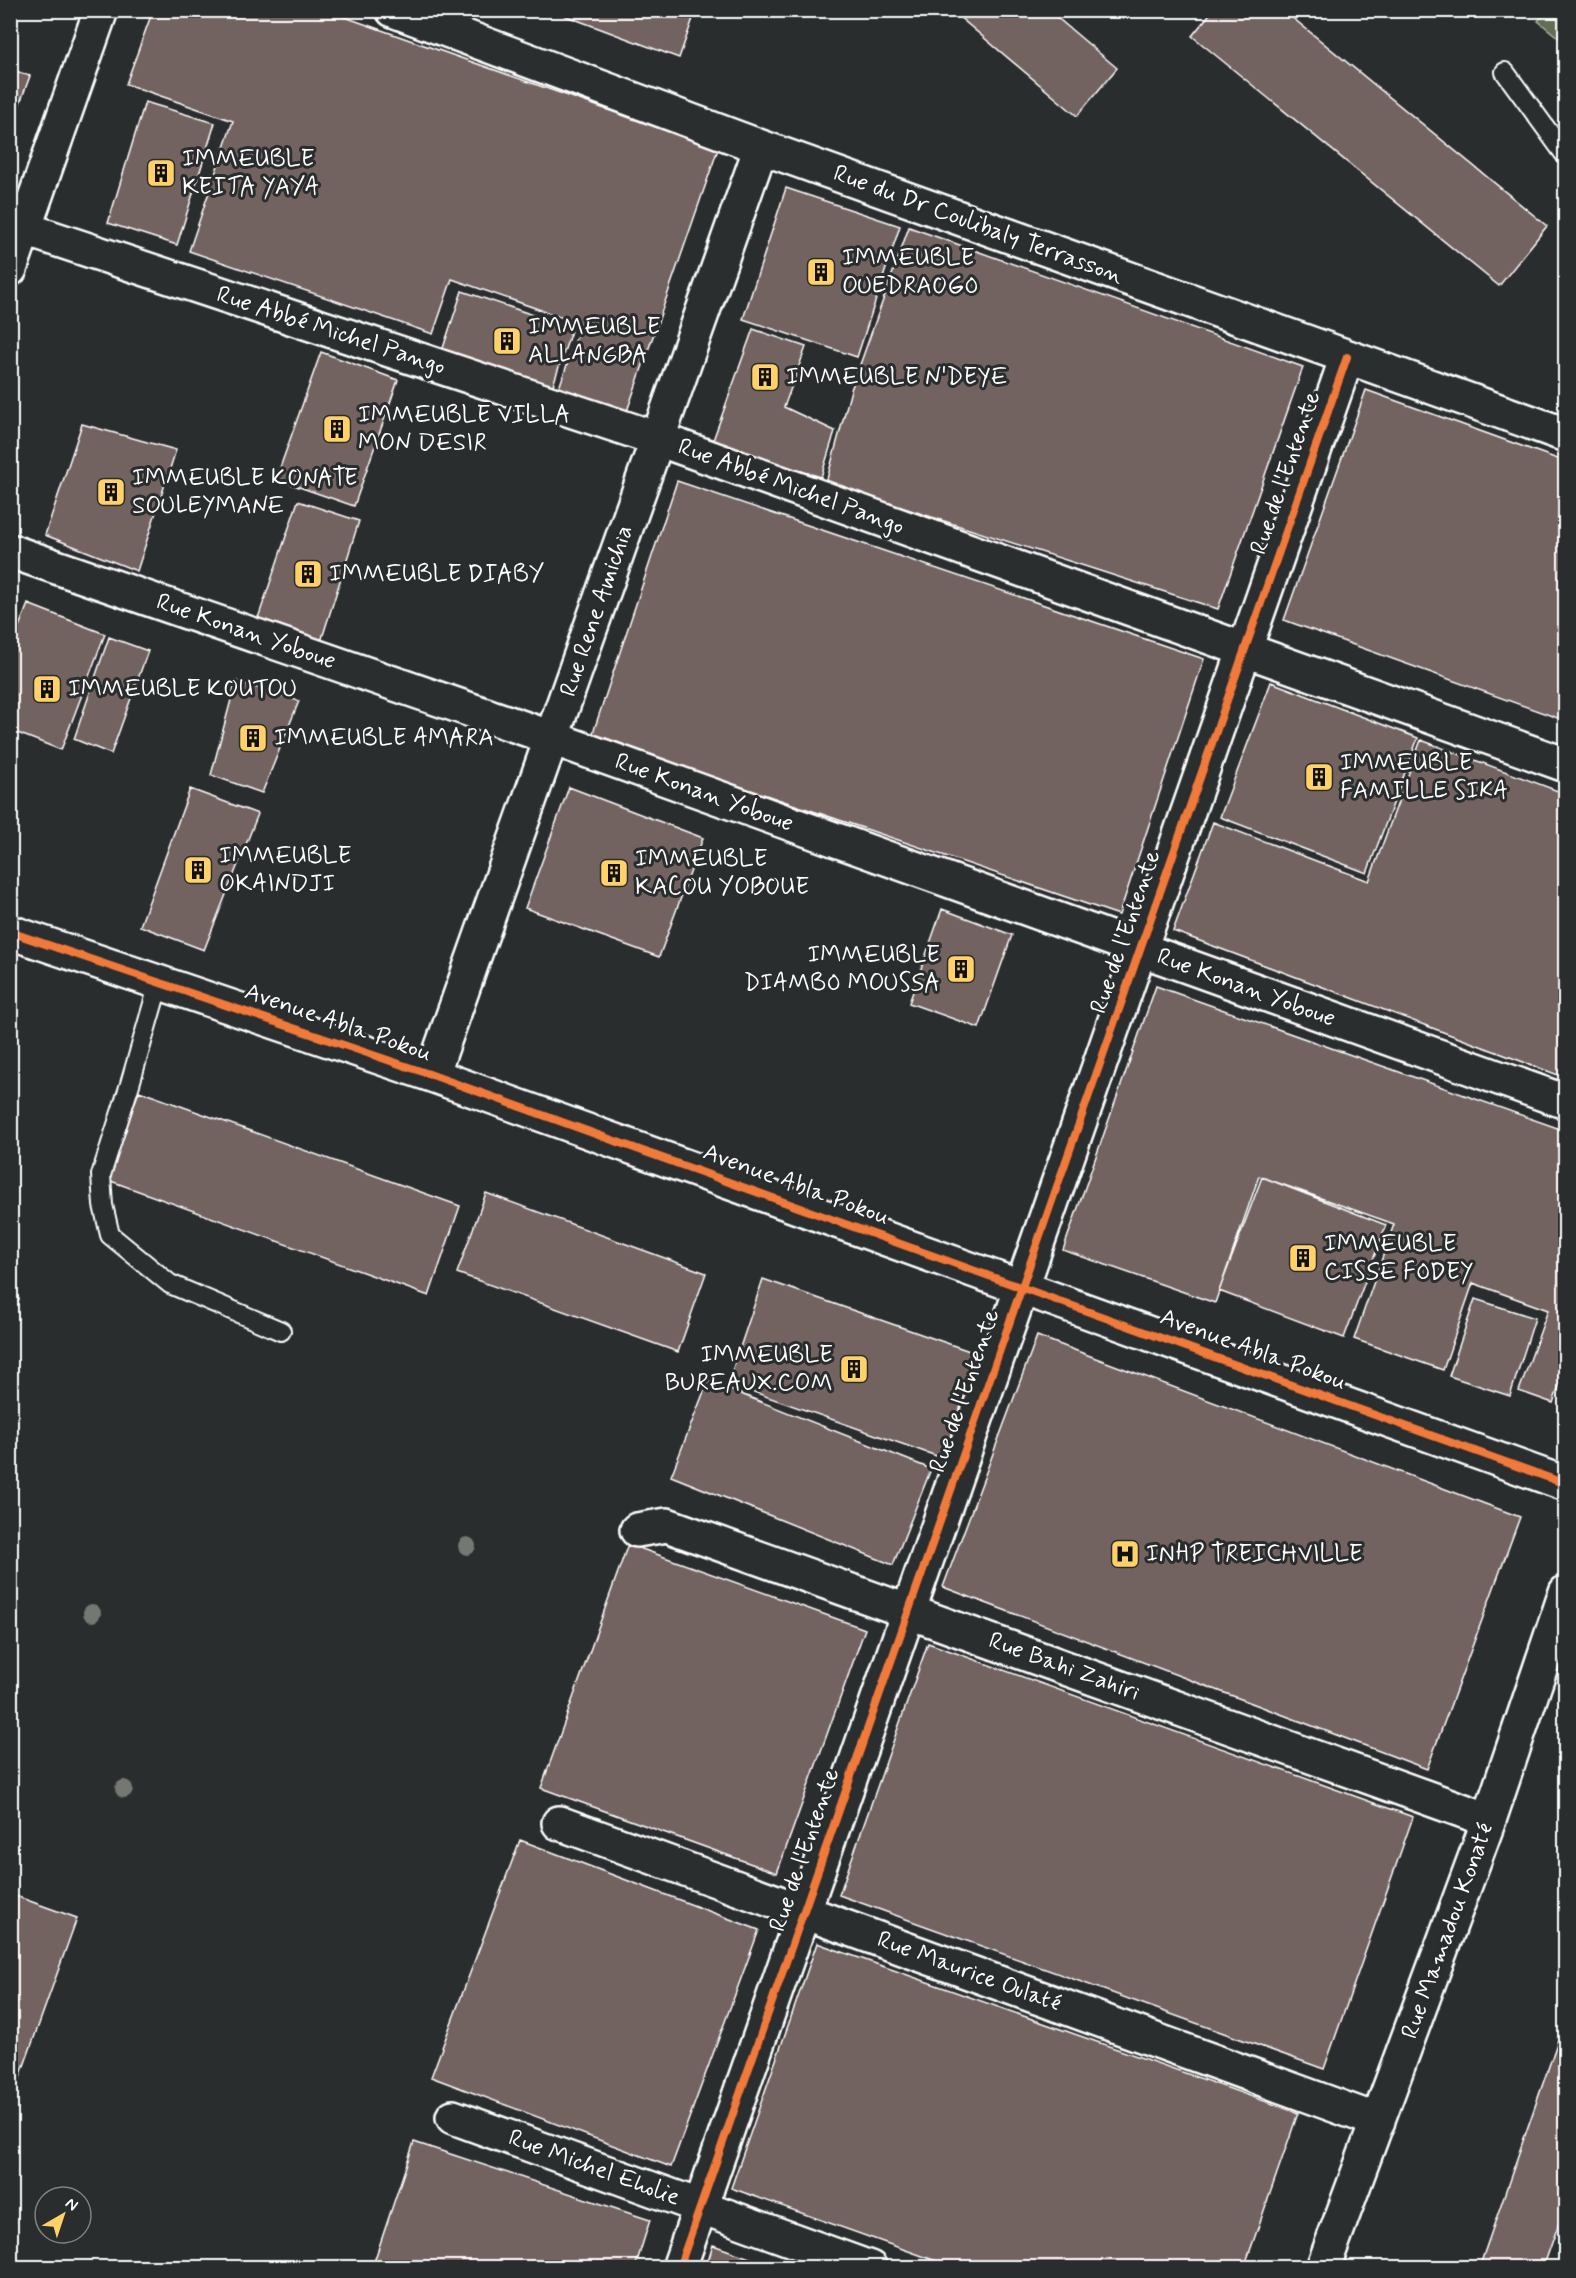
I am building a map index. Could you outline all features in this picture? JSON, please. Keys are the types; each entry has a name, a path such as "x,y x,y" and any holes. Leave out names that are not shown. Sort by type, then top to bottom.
{"street":[{"path":"10,269 18,227 101,10"},
{"name":"Rue du Dr Coulibaly Terrasson","path":"393,10 761,147 1566,435"},
{"name":"Rue Rene Amichia","path":"432,1075 761,147"},
{"name":"Rue Abbé Michel Pango","path":"18,227 658,439 1566,765"},
{"name":"Rue de l'Entente","path":"679,2268 1347,357"},
{"name":"Rue Konan Yoboue","path":"10,551 552,738 1566,1102"},
{"name":"Avenue Abla Pokou","path":"10,932 432,1075 1566,1484"},
{"name":"Rue Bahi Zahiri","path":"637,1530 667,1525 1489,1820"},
{"name":"Rue Mamadou Konaté","path":"1323,2268 1489,1820 1566,1592"},
{"name":"Rue Maurice Oulaté","path":"559,1823 1377,2121"},
{"name":"Rue Michel Eholie","path":"453,2117 870,2268"}],"lane":[{"path":"1505,72 1566,156"},
{"path":"159,983 101,1175 110,1235 170,1284 280,1331"}],"green space":[{"path":"1546,11 1565,11 1565,43 1538,21"}],"building":[{"path":"153,10 325,10 718,149 626,414 558,391 581,324 452,279 433,334 189,251 233,121 126,84"},
{"path":"550,10 696,10 679,58"},
{"path":"951,10 1048,10 1117,68 1077,116"},
{"path":"1213,10 1283,10 1547,226 1499,286 1192,36"},
{"path":"10,69 30,76 10,130"},
{"name":"IMMEUBLE KEITA YAYA","path":"145,102 215,123 177,245 108,223"},
{"name":"IMMEUBLE OUEDRAOGO","path":"786,188 900,226 857,357 743,319"},
{"path":"909,227 1303,367 1218,609 826,483 851,390"},
{"name":"IMMEUBLE ALLANGBA","path":"462,291 572,328 551,391 441,354"},
{"name":"IMMEUBLE N'DEYE","path":"753,329 806,347 784,407 835,431 821,477 712,443"},
{"name":"IMMEUBLE VILLA MON DESIR","path":"321,352 398,380 354,506 276,479"},
{"path":"1366,390 1566,462 1566,721 1284,620"},
{"name":"IMMEUBLE KONATE SOULEYMANE","path":"82,424 176,450 137,571 45,535"},
{"path":"677,481 1204,659 1119,915 592,736"},
{"name":"IMMEUBLE DIABY","path":"298,501 359,521 318,651 255,627"},
{"name":"IMMEUBLE KOUTOU","path":"28,604 105,634 61,750 10,730 10,649"},
{"path":"109,637 148,651 111,754 74,739"},
{"name":"IMMEUBLE AMARA","path":"236,681 299,701 262,793 211,775"},
{"name":"IMMEUBLE FAMILLE SIKA","path":"1271,682 1418,738 1367,873 1220,817"},
{"path":"1421,740 1566,794 1566,1078 1173,931 1213,822 1369,881"},
{"name":"IMMEUBLE KACOU YOBOUE","path":"569,787 703,838 659,957 525,908"},
{"name":"IMMEUBLE OKAINDJI","path":"190,789 258,814 204,950 140,926"},
{"name":"IMMEUBLE DIAMBO MOUSSA","path":"942,909 1012,935 979,1028 909,1003"},
{"path":"1156,986 1566,1131 1566,1366 1553,1403 1519,1391 1548,1310 1473,1283 1443,1370 1354,1339 1394,1224 1259,1176 1215,1303 1063,1250"},
{"path":"139,1091 460,1206 429,1296 108,1180"},
{"name":"IMMEUBLE CISSE FODEY","path":"1262,1177 1386,1225 1344,1338 1219,1291"},
{"path":"486,1193 706,1273 678,1352 457,1273"},
{"name":"IMMEUBLE BUREAUX.COM","path":"763,1279 981,1355 945,1459 728,1383"},
{"path":"10,1296 19,1299 10,1321"},
{"path":"1475,1299 1535,1318 1510,1396 1449,1376"},
{"path":"1037,1336 1520,1517 1427,1769 943,1587"},
{"path":"708,1381 931,1469 893,1565 671,1476"},
{"path":"628,1544 865,1629 777,1873 541,1788"},
{"path":"928,1643 1413,1817 1324,2069 839,1895"},
{"path":"520,1840 759,1930 671,2167 431,2077"},
{"path":"10,1894 77,1918 10,2105"},
{"path":"817,1943 1298,2113 1244,2268 956,2268 731,2188"},
{"path":"1566,2017 1566,2203 1543,2268 1479,2268"},
{"path":"414,2142 650,2220 635,2268 372,2268"},
{"path":"713,2245 778,2268 706,2268"}],"cycle path":[{"path":"679,2268 1347,357"},
{"path":"10,932 432,1075 1566,1484"}],"place":[{"name":"IMMEUBLE KEITA YAYA","path":"161,173"},
{"name":"IMMEUBLE OUEDRAOGO","path":"821,272"},
{"name":"IMMEUBLE ALLANGBA","path":"507,341"},
{"name":"IMMEUBLE N'DEYE","path":"765,377"},
{"name":"IMMEUBLE VILLA MON DESIR","path":"337,429"},
{"name":"IMMEUBLE KONATE SOULEYMANE","path":"111,492"},
{"name":"IMMEUBLE DIABY","path":"308,574"},
{"name":"IMMEUBLE KOUTOU","path":"47,689"},
{"name":"IMMEUBLE AMARA","path":"253,738"},
{"name":"IMMEUBLE FAMILLE SIKA","path":"1319,777"},
{"name":"IMMEUBLE OKAINDJI","path":"198,870"},
{"name":"IMMEUBLE KACOU YOBOUE","path":"614,873"},
{"name":"IMMEUBLE DIAMBO MOUSSA","path":"961,969"},
{"name":"IMMEUBLE CISSE FODEY","path":"1303,1258"},
{"name":"IMMEUBLE BUREAUX.COM","path":"854,1369"},
{"name":"INHP TREICHVILLE","path":"1125,1554"}]}
